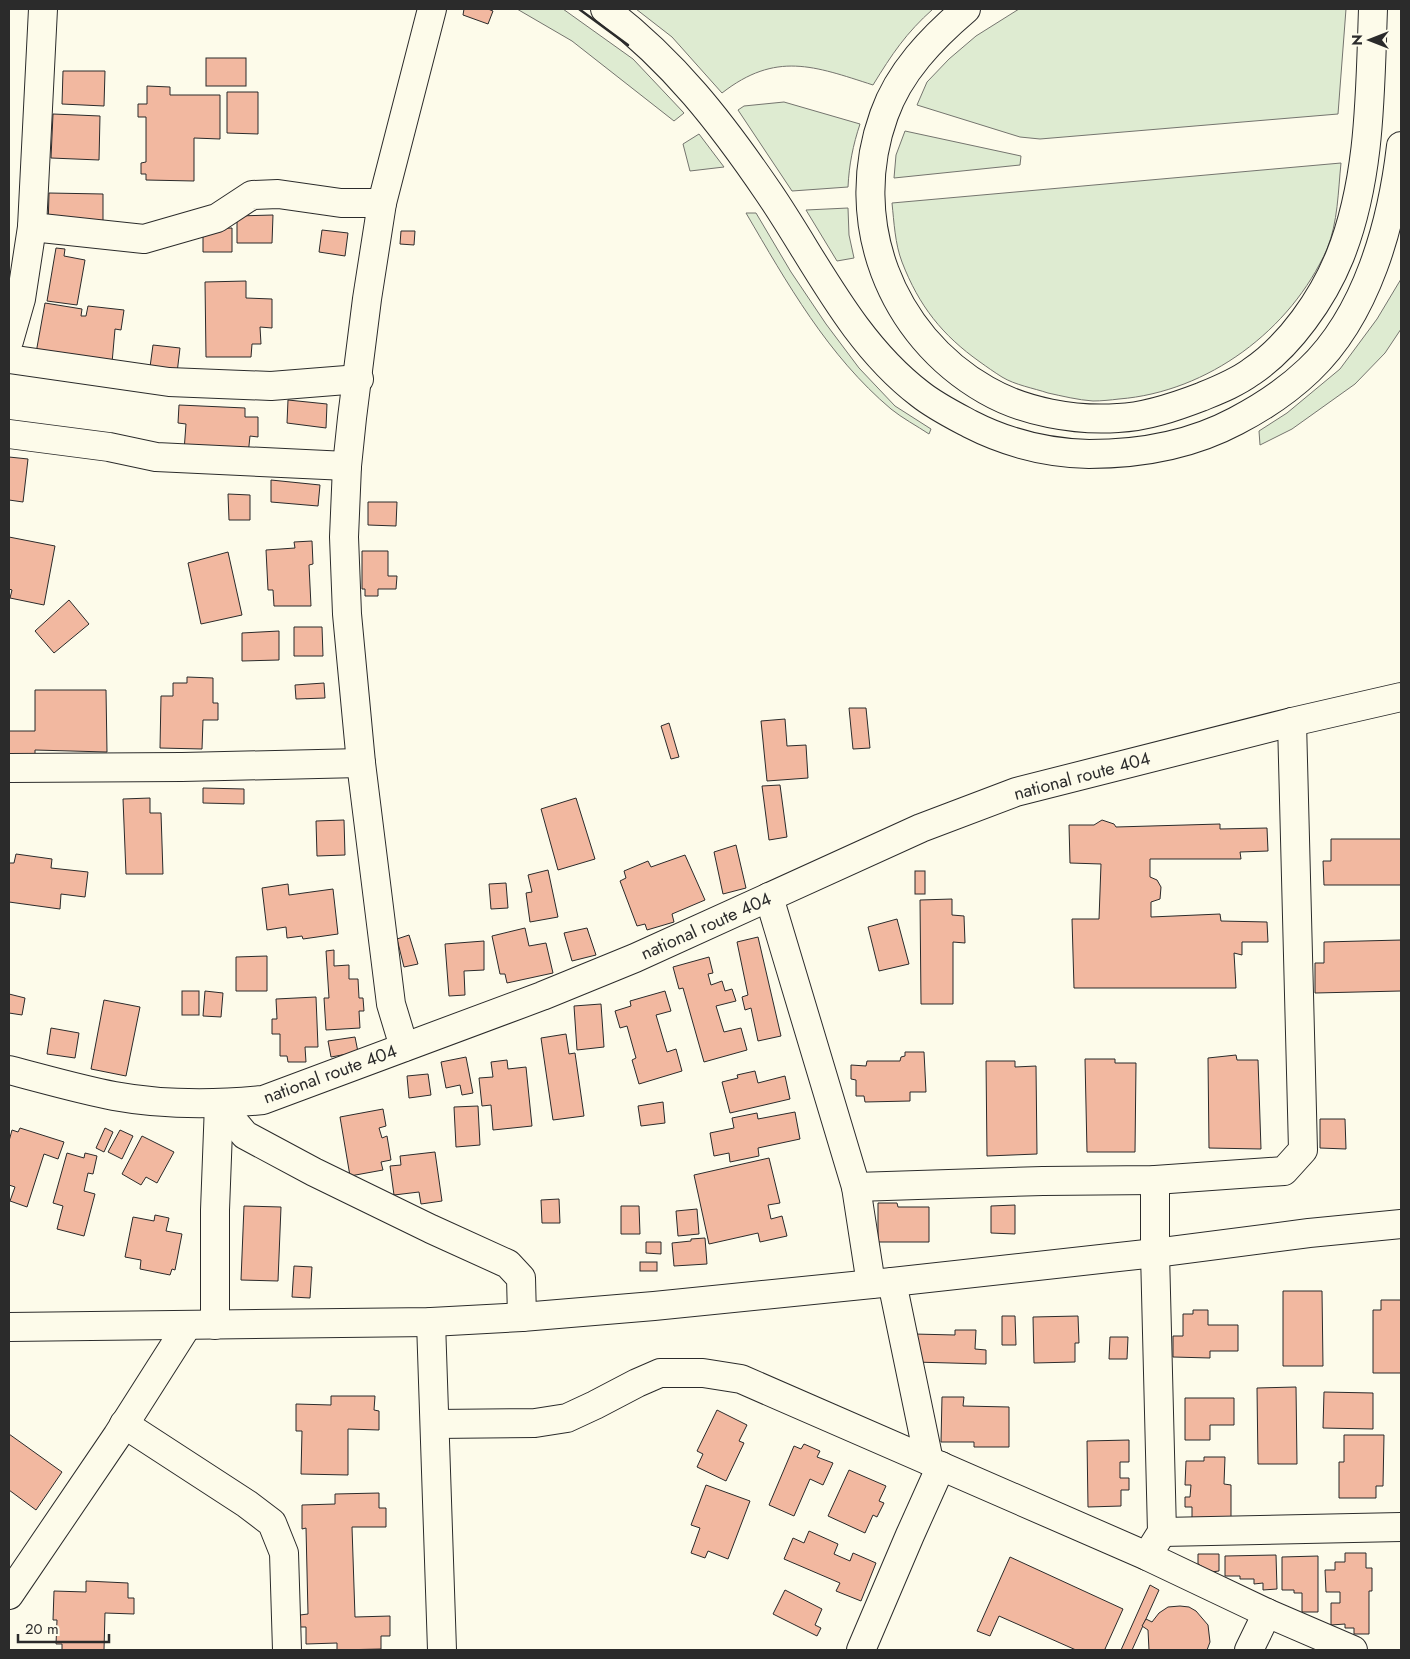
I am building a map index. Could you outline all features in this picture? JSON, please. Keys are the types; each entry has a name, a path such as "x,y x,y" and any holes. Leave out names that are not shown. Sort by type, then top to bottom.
{"main road":[{"path":"9,341 21,299 32,227 42,9"},
{"path":"404,1047 391,1004 361,763 347,614 344,537 347,466 359,379 367,299 382,203 432,9"},
{"path":"606,9 633,30 672,68 703,103 732,140 770,195 842,309 892,370 921,395 952,415 988,433 1031,447 1073,453 1113,454 1152,450 1188,441 1222,429 1283,393 1311,368 1332,342 1352,312 1368,280 1382,244 1397,179 1401,146"},
{"path":"966,9 945,26 919,54 900,82 884,114 875,146 870,181 872,218 877,253 891,288 908,319 934,349 960,373 988,392 1019,405 1052,414 1085,418 1119,418 1155,412 1222,389 1252,371 1279,348 1304,320 1324,290 1340,256 1353,218 1361,180 1369,97 1373,9"},
{"path":"32,227 144,239 217,218 252,195 278,194 341,203 382,203"},
{"path":"9,359 169,382 272,386 359,379"},
{"path":"9,434 109,446 156,457 347,466"},
{"name":"national route 404","path":"9,1070 114,1096 159,1102 219,1104 263,1100 542,996 635,958 921,828 1016,792 1292,722 1401,697"},
{"path":"856,1187 1043,1181 1155,1180 1284,1171 1303,1150 1292,722"},
{"path":"9,768 361,763"},
{"path":"769,897 856,1187 881,1283 935,1464 910,1535 861,1650"},
{"path":"219,1104 246,1135 314,1172 508,1264 521,1278 522,1317"},
{"path":"215,1325 215,1210 219,1104"},
{"path":"1147,1556 1162,1532 1155,1180"},
{"path":"9,1327 432,1322 522,1317 881,1283 1401,1224"},
{"path":"432,1322 442,1650"},
{"path":"9,1596 187,1326"},
{"path":"435,1424 535,1422 567,1418 660,1373 703,1373 741,1379 1147,1556 1267,1613 1353,1650"},
{"path":"124,1424 248,1504 272,1522 284,1553 287,1650"},
{"path":"1162,1532 1401,1527"},
{"path":"1249,1650 1267,1613"}],"green space":[{"path":"517,9 563,9 633,59 684,113 674,121 572,41"},
{"path":"636,9 933,9 900,44 873,85 832,72 796,66 760,71 722,93 672,37"},
{"path":"1019,9 1346,9 1338,114 1040,139 1020,137 917,105 927,82 949,59 976,36"},
{"path":"784,102 860,124 852,155 848,187 792,191 738,110 744,106"},
{"path":"905,131 1021,156 1020,165 894,178 896,155"},
{"path":"699,134 724,167 690,171 683,144"},
{"path":"1341,163 1337,207 1331,239 1311,278 1292,306 1269,330 1243,352 1214,370 1184,384 1152,394 1113,400 1087,400 1048,393 1002,377 966,352 933,318 924,306 909,278 896,240 892,203"},
{"path":"848,208 849,235 854,258 837,261 806,210"},
{"path":"746,213 756,213 791,272 859,368 895,406 931,429 929,434 891,409 868,388 828,342 793,292"},
{"path":"1401,279 1401,329 1385,353 1355,384 1292,429 1260,445 1259,431 1287,413 1340,369 1377,319"}],"building":[{"path":"464,9 488,9 493,11 488,24 463,15"},
{"path":"206,58 246,58 246,86 206,86"},
{"path":"63,71 105,71 104,106 62,104"},
{"path":"147,86 170,87 170,95 220,95 220,139 194,138 194,181 146,180 146,174 141,174 141,163 146,162 146,117 138,117 138,104 147,104"},
{"path":"227,92 258,92 258,134 227,133"},
{"path":"53,114 100,116 99,160 51,158"},
{"path":"49,193 103,194 103,229 48,228"},
{"path":"273,215 272,243 237,243 237,216"},
{"path":"232,228 232,252 203,252 203,229"},
{"path":"322,230 348,233 345,256 319,252"},
{"path":"401,231 415,231 414,245 400,244"},
{"path":"56,248 65,249 64,256 85,260 77,305 47,301"},
{"path":"246,281 246,298 272,299 272,328 260,327 261,344 252,344 251,357 206,357 205,282"},
{"path":"45,303 82,309 81,316 86,316 88,306 124,310 121,330 115,329 112,363 150,367 153,345 180,348 177,373 36,353"},
{"path":"288,400 327,404 326,428 287,423"},
{"path":"179,405 245,408 245,417 258,417 258,437 250,436 248,455 184,451 186,424 178,423"},
{"path":"9,457 28,459 23,502 9,500"},
{"path":"271,480 320,485 318,506 271,502"},
{"path":"228,494 250,495 250,520 229,520"},
{"path":"368,502 397,502 396,526 368,525"},
{"path":"9,537 55,546 44,605 10,598 12,590 9,589"},
{"path":"312,541 313,564 309,565 311,606 274,606 273,590 268,590 266,550 295,548 294,542"},
{"path":"362,551 388,551 388,576 397,576 396,589 378,589 378,596 365,596 365,589 362,589"},
{"path":"228,552 242,615 201,624 188,563"},
{"path":"69,600 89,624 54,653 35,631"},
{"path":"294,627 322,627 323,656 294,656"},
{"path":"279,631 279,660 242,661 242,633"},
{"path":"187,677 213,678 213,703 218,703 218,720 203,720 202,749 160,748 161,696 173,696 173,683 187,683"},
{"path":"324,683 325,698 296,699 295,685"},
{"path":"35,690 106,690 107,752 35,750 35,763 9,761 9,731 35,731"},
{"path":"849,708 866,708 870,748 853,749"},
{"path":"785,719 787,746 806,745 808,778 767,781 761,721"},
{"path":"669,723 679,757 671,759 661,726"},
{"path":"780,785 787,837 769,840 762,786"},
{"path":"203,788 244,789 244,804 203,803"},
{"path":"150,798 150,813 161,813 163,874 126,874 123,799"},
{"path":"576,798 595,859 558,870 541,809"},
{"path":"344,820 345,855 317,856 316,821"},
{"path":"1102,820 1114,824 1116,827 1220,824 1220,829 1267,828 1268,851 1240,852 1241,859 1150,859 1150,877 1157,880 1161,887 1160,899 1151,902 1151,917 1220,914 1221,921 1267,922 1268,942 1242,942 1242,955 1234,953 1236,988 1074,988 1072,919 1099,919 1101,864 1070,863 1069,825 1094,825"},
{"path":"1331,839 1401,839 1401,885 1324,885 1323,861 1331,861"},
{"path":"736,845 746,888 723,894 714,852"},
{"path":"16,854 52,859 51,868 88,872 85,897 61,894 60,909 9,902 9,863 14,863"},
{"path":"685,855 705,900 672,914 674,922 647,930 645,924 637,926 620,881 626,878 624,871 648,861 651,867"},
{"path":"548,870 558,917 530,922 526,893 532,892 528,875"},
{"path":"915,871 925,871 925,894 915,894"},
{"path":"506,883 508,908 491,909 489,884"},
{"path":"288,884 289,895 333,889 338,934 303,939 302,936 287,938 286,927 267,930 262,888"},
{"path":"952,899 952,915 964,916 965,943 953,942 953,1004 921,1004 920,900"},
{"path":"897,919 909,964 879,971 868,927"},
{"path":"525,928 529,946 546,943 553,973 507,983 505,974 500,974 492,936"},
{"path":"587,928 596,955 572,961 564,933"},
{"path":"409,935 418,964 404,967 397,939"},
{"path":"758,937 781,1036 758,1041 751,1008 745,1010 742,997 748,995 737,942"},
{"path":"1401,940 1401,991 1315,993 1315,963 1324,963 1324,942"},
{"path":"484,941 484,970 464,971 465,995 449,996 445,944"},
{"path":"334,950 334,966 349,965 349,979 358,979 359,998 363,998 364,1011 359,1011 360,1028 326,1030 324,998 329,998 326,951"},
{"path":"267,956 267,991 236,991 236,957"},
{"path":"709,957 713,973 708,974 711,985 722,981 725,991 732,989 736,1001 716,1006 724,1032 741,1028 747,1050 704,1062 683,988 679,989 673,967"},
{"path":"182,991 199,991 199,1015 182,1015"},
{"path":"205,991 223,993 221,1017 203,1016"},
{"path":"665,991 671,1011 656,1015 667,1052 676,1049 682,1071 639,1084 632,1060 636,1058 627,1026 620,1028 615,1011 631,1006 630,1001"},
{"path":"9,994 25,998 22,1015 9,1013"},
{"path":"316,997 318,1047 305,1047 306,1062 288,1062 287,1056 280,1056 280,1034 272,1034 272,1019 277,1019 276,999"},
{"path":"104,1000 140,1007 126,1076 91,1069"},
{"path":"601,1004 604,1047 577,1050 574,1006"},
{"path":"51,1028 79,1033 75,1058 47,1054"},
{"path":"566,1034 569,1054 575,1053 584,1116 553,1120 541,1038"},
{"path":"355,1037 358,1052 331,1057 328,1041"},
{"path":"905,1052 924,1052 926,1092 910,1092 910,1101 865,1102 864,1096 856,1096 856,1080 851,1079 851,1065 866,1066 867,1061 900,1061 901,1057 905,1056"},
{"path":"1236,1055 1237,1060 1258,1060 1261,1149 1209,1148 1208,1058"},
{"path":"466,1057 473,1093 462,1095 460,1085 446,1088 441,1062"},
{"path":"1085,1059 1115,1059 1115,1063 1136,1063 1135,1152 1087,1152"},
{"path":"507,1060 508,1069 526,1067 532,1126 493,1130 491,1105 482,1106 479,1078 493,1077 491,1062"},
{"path":"986,1061 1015,1061 1015,1067 1036,1066 1037,1154 987,1156"},
{"path":"755,1071 758,1083 785,1076 790,1099 730,1113 722,1082 738,1078 737,1075"},
{"path":"428,1074 431,1095 409,1098 407,1076"},
{"path":"663,1102 665,1123 641,1126 638,1106"},
{"path":"478,1106 480,1145 456,1147 454,1107"},
{"path":"383,1109 386,1126 379,1128 382,1138 387,1136 391,1160 381,1162 383,1170 350,1176 340,1117"},
{"path":"795,1112 800,1139 758,1148 759,1156 730,1162 729,1153 714,1156 710,1133 734,1128 732,1118 757,1113 758,1119"},
{"path":"1320,1119 1345,1119 1346,1149 1320,1148"},
{"path":"20,1128 64,1142 58,1159 44,1154 27,1207 10,1201 15,1187 9,1185 9,1141 12,1130 18,1132"},
{"path":"105,1128 113,1132 104,1152 96,1148"},
{"path":"120,1130 133,1136 122,1159 108,1152"},
{"path":"142,1136 174,1152 157,1183 146,1177 141,1185 122,1174"},
{"path":"435,1152 442,1201 421,1204 419,1192 394,1195 390,1166 401,1165 400,1156"},
{"path":"67,1153 84,1158 85,1153 97,1156 93,1174 88,1173 84,1191 95,1194 84,1236 57,1229 63,1206 53,1203"},
{"path":"769,1158 780,1203 768,1205 771,1219 782,1216 787,1236 760,1242 758,1233 709,1244 694,1175"},
{"path":"559,1199 560,1223 542,1223 541,1200"},
{"path":"878,1203 897,1203 898,1207 929,1207 929,1242 878,1242"},
{"path":"1015,1205 1015,1234 991,1233 991,1206"},
{"path":"244,1206 281,1207 278,1281 241,1280"},
{"path":"621,1206 639,1206 640,1234 621,1234"},
{"path":"697,1209 699,1234 678,1236 676,1211"},
{"path":"155,1215 169,1218 166,1231 182,1234 175,1270 172,1269 170,1275 140,1269 141,1260 125,1257 133,1217 154,1221"},
{"path":"705,1238 707,1264 674,1266 672,1243"},
{"path":"646,1242 661,1242 661,1254 646,1253"},
{"path":"640,1262 657,1262 657,1271 640,1271"},
{"path":"294,1266 312,1267 310,1298 292,1297"},
{"path":"1283,1291 1322,1291 1323,1366 1283,1366"},
{"path":"1381,1300 1401,1300 1401,1373 1373,1373 1373,1310 1381,1310"},
{"path":"1193,1310 1208,1310 1208,1325 1238,1325 1238,1351 1210,1351 1210,1358 1173,1357 1173,1336 1183,1336 1183,1314 1193,1314"},
{"path":"1002,1316 1015,1316 1016,1345 1002,1345"},
{"path":"1078,1316 1079,1343 1075,1343 1075,1362 1034,1363 1033,1317"},
{"path":"955,1330 976,1330 975,1349 986,1350 986,1364 914,1362 914,1334 955,1335"},
{"path":"1110,1337 1128,1337 1127,1359 1109,1359"},
{"path":"1296,1387 1297,1464 1258,1464 1257,1388"},
{"path":"1324,1392 1373,1393 1373,1429 1323,1428"},
{"path":"331,1396 375,1396 374,1410 379,1411 379,1430 348,1429 348,1475 301,1474 302,1431 296,1431 296,1404 331,1405"},
{"path":"942,1397 964,1397 963,1406 1009,1407 1009,1447 974,1447 974,1442 941,1442"},
{"path":"1185,1398 1234,1398 1234,1425 1210,1425 1210,1440 1185,1440"},
{"path":"717,1410 747,1425 739,1441 744,1443 726,1481 697,1467 703,1454 697,1451"},
{"path":"9,1434 62,1472 36,1510 9,1490"},
{"path":"1344,1435 1384,1435 1383,1486 1376,1486 1376,1498 1339,1498 1339,1462 1344,1462"},
{"path":"1129,1440 1129,1462 1120,1462 1120,1478 1129,1478 1129,1490 1121,1490 1121,1506 1088,1507 1087,1441"},
{"path":"804,1444 820,1451 817,1457 833,1463 823,1485 810,1479 794,1516 769,1505 794,1446 801,1449"},
{"path":"1204,1457 1225,1457 1224,1484 1231,1485 1231,1518 1192,1518 1192,1507 1185,1507 1185,1497 1190,1497 1191,1485 1185,1485 1186,1461 1204,1461"},
{"path":"849,1470 886,1486 879,1501 884,1503 877,1517 873,1515 865,1533 828,1516"},
{"path":"706,1485 750,1501 728,1559 708,1551 705,1558 691,1553 700,1528 691,1525"},
{"path":"379,1493 379,1508 386,1508 386,1527 352,1527 355,1617 390,1616 390,1636 381,1636 381,1649 337,1650 337,1643 306,1644 306,1627 300,1627 300,1615 308,1614 306,1528 302,1529 302,1505 335,1504 335,1494"},
{"path":"809,1531 838,1544 834,1554 850,1561 853,1553 876,1563 861,1601 836,1591 840,1583 784,1559 793,1538 804,1543"},
{"path":"1345,1553 1366,1553 1366,1568 1372,1568 1372,1591 1369,1591 1369,1634 1354,1634 1354,1628 1345,1628 1345,1624 1331,1625 1331,1603 1340,1603 1340,1592 1326,1592 1325,1570 1335,1570 1335,1562 1345,1562"},
{"path":"1198,1554 1219,1554 1219,1571 1211,1572 1198,1564"},
{"path":"1276,1555 1277,1589 1263,1590 1263,1583 1254,1584 1254,1579 1240,1579 1240,1576 1225,1576 1225,1556"},
{"path":"1318,1556 1318,1612 1302,1612 1302,1593 1294,1593 1294,1590 1282,1590 1282,1557"},
{"path":"1010,1557 1123,1609 1105,1649 1107,1650 1076,1650 999,1616 990,1636 977,1631"},
{"path":"86,1581 128,1583 128,1598 134,1598 134,1614 105,1613 104,1650 62,1650 62,1644 56,1644 57,1620 53,1620 54,1591 86,1592"},
{"path":"1150,1585 1159,1590 1132,1650 1121,1650"},
{"path":"785,1590 822,1609 815,1625 821,1628 817,1636 773,1614"},
{"path":"1168,1607 1189,1607 1196,1611 1208,1625 1210,1642 1207,1650 1149,1650 1148,1630 1142,1626 1146,1619 1152,1622 1159,1613"}],"wall":[{"path":"579,9 628,45"}]}
